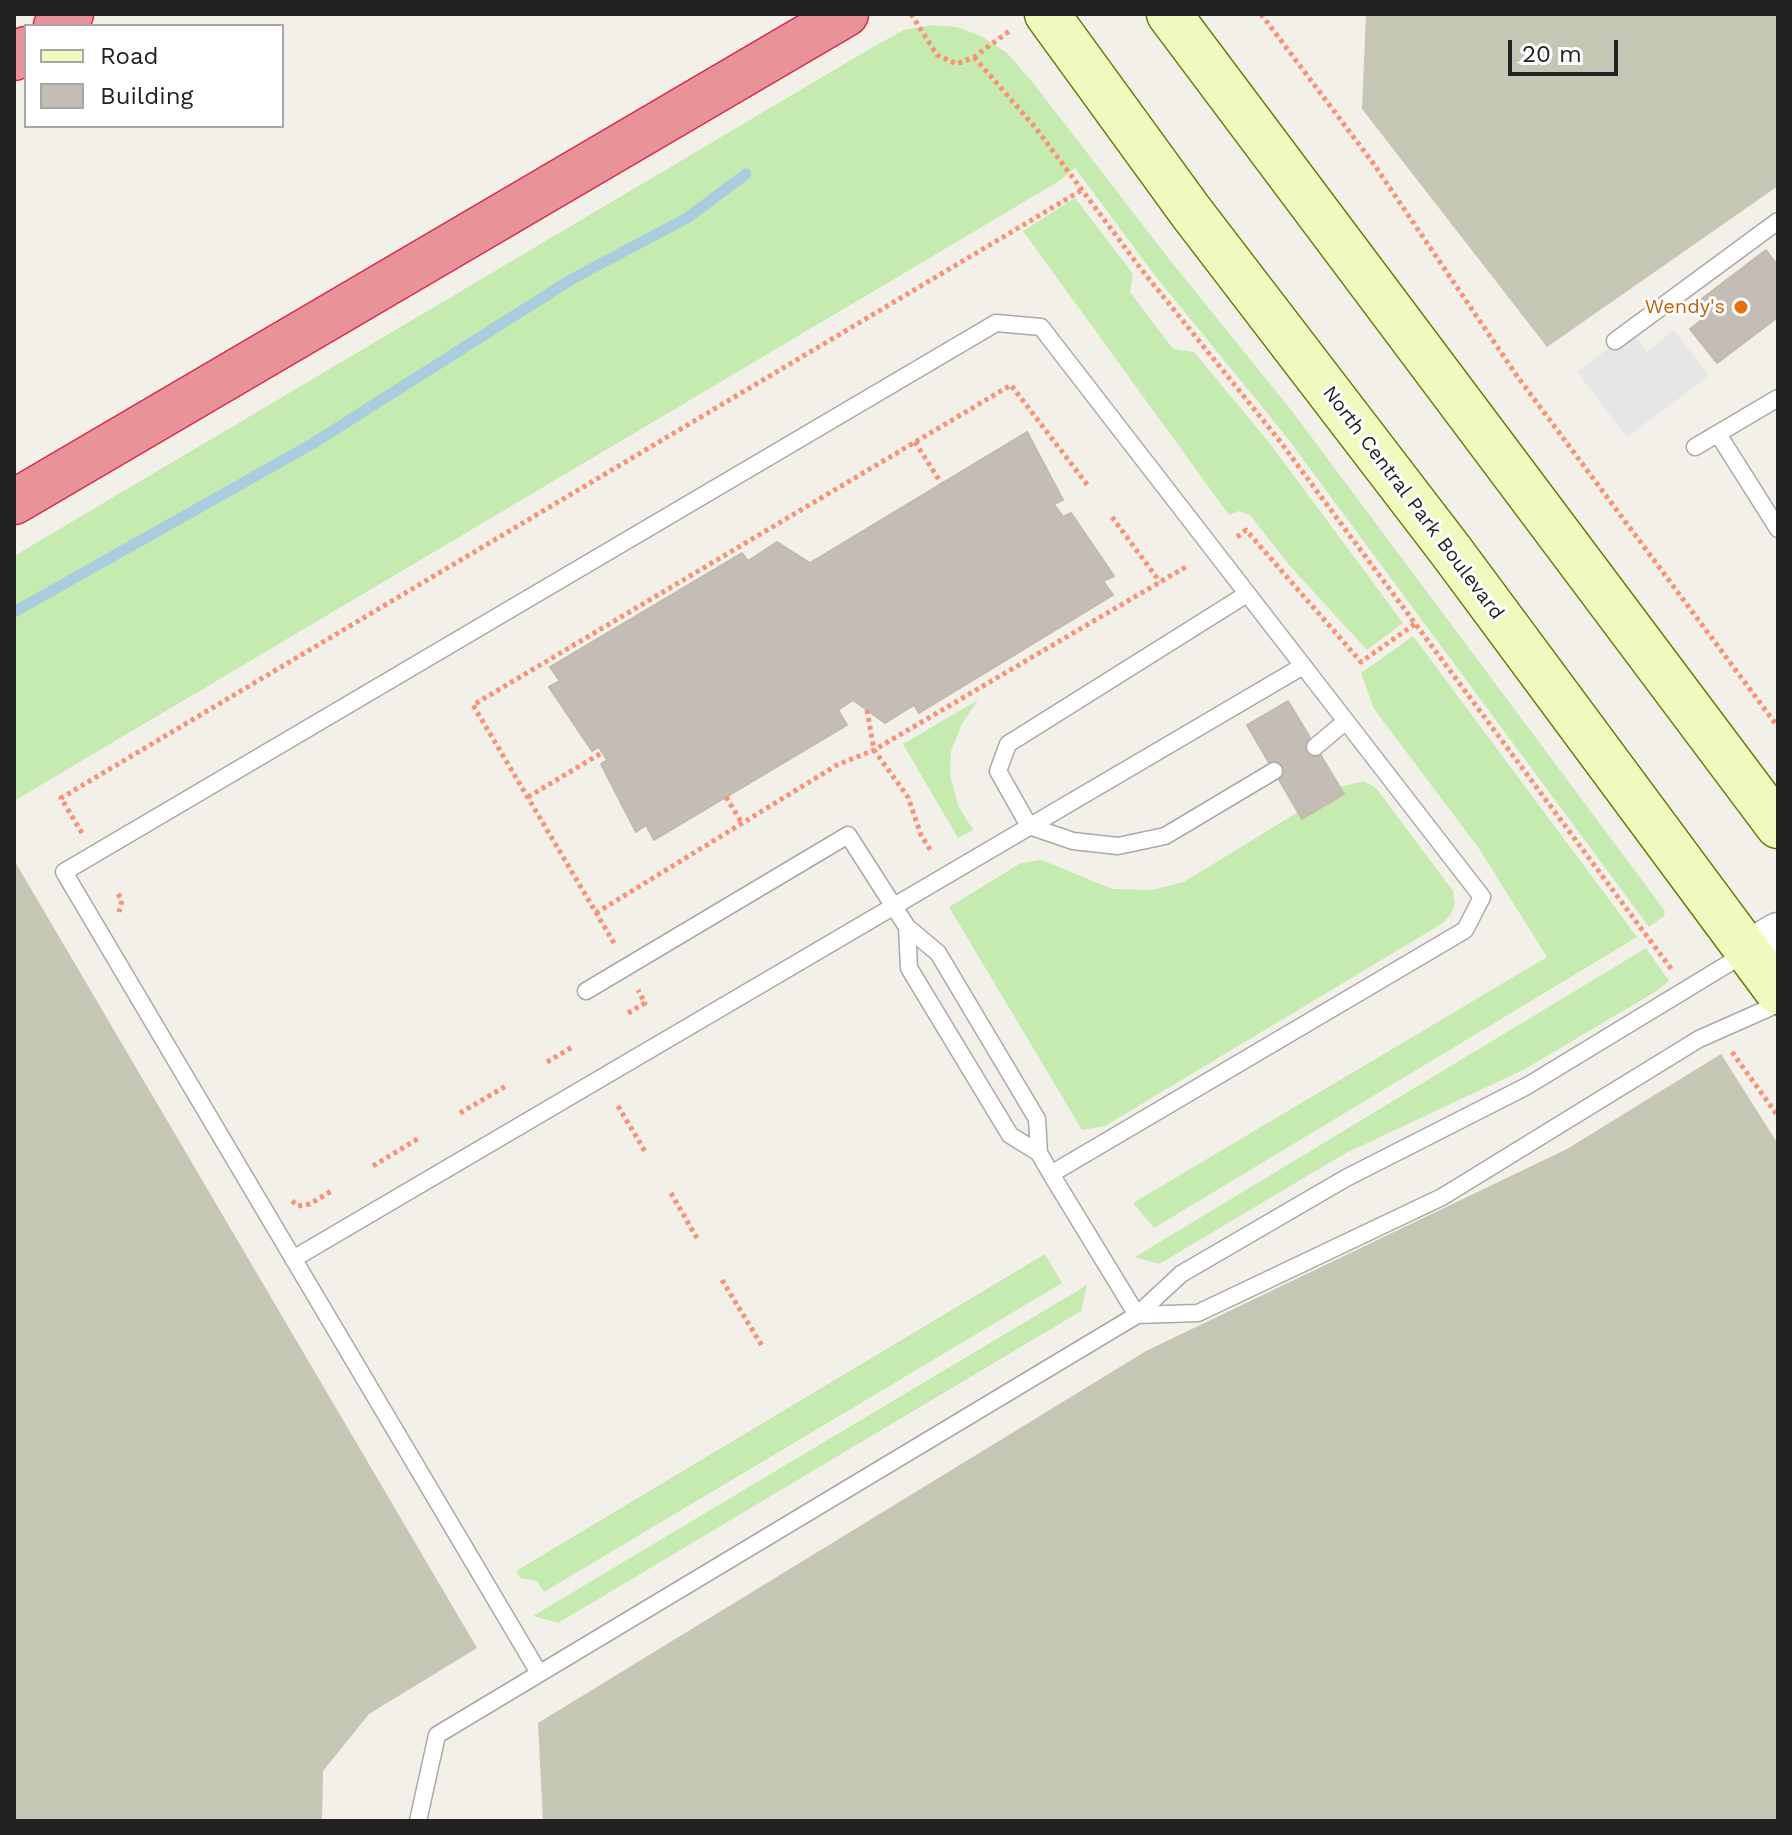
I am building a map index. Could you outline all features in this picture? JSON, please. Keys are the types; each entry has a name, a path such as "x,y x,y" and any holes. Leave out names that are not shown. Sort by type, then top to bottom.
{"highway":[{"path":"14,502 846,14"}],"main road":[{"name":"North Central Park Boulevard","path":"1047,14 1210,236 1451,551 1763,942 1778,992"},
{"path":"1169,14 1778,826"}],"lane":[{"path":"1615,341 1778,221"},
{"path":"539,1673 64,872 996,323 1041,327 1482,897 1465,930 1051,1174"},
{"path":"1695,447 1778,398"},
{"path":"1718,434 1778,529"},
{"path":"1247,594 1008,744 998,771 1029,826 1073,841 1118,846 1165,836 1274,771"},
{"path":"293,1259 1303,666"},
{"path":"1315,747 1346,721"},
{"path":"586,991 848,835 907,927 938,953 1037,1119 1039,1153 1137,1315"},
{"path":"907,927 909,968 1010,1135 1039,1153"},
{"path":"418,1821 437,1735 1137,1315 1194,1266 1346,1178 1527,1086 1763,942"},
{"path":"1137,1315 1198,1313 1442,1197 1699,1039 1778,1004"}],"path":[{"path":"911,14 930,47 946,61 957,64 974,57 993,43"},
{"path":"1261,14 1373,163 1517,376 1778,727"},
{"path":"974,57 1035,127 1188,330 1279,440 1671,969"},
{"path":"82,834 61,798 1082,190"},
{"path":"617,947 473,705 1011,385 1089,487"},
{"path":"915,442 941,483"},
{"path":"1112,517 1160,582"},
{"path":"1237,537 1246,530 1361,662 1415,624"},
{"path":"596,913 837,765 874,750 1189,565"},
{"path":"867,710 874,750 908,797 921,835 931,851"},
{"path":"528,797 603,752"},
{"path":"726,797 742,823"},
{"path":"628,1013 645,1003 638,990"},
{"path":"547,1062 574,1046"},
{"path":"562,1053 569,1064"},
{"path":"1736,1057 1778,1116"},
{"path":"460,1113 506,1086"},
{"path":"618,1106 646,1153"},
{"path":"373,1166 419,1138"},
{"path":"671,1193 698,1240"},
{"path":"722,1280 762,1346"}],"shaded area":[{"path":"1366,14 1778,14 1778,186 1547,347 1362,109"},
{"path":"1674,330 1709,376 1627,437 1577,372 1631,331 1647,352"},
{"path":"14,860 477,1648 369,1714 323,1771 322,1821 14,1821"},
{"path":"1721,1054 1778,1144 1778,1821 543,1821 538,1723 1146,1351 1567,1149"}],"green space":[{"path":"931,25 957,27 981,36 1007,53 1034,84 1169,259 1292,411 1665,911 1664,916 1649,927 1285,435 1153,273 1075,168 1061,180 14,801 14,556 873,47 904,30"},
{"path":"1075,198 1133,274 1130,292 1173,349 1194,352 1271,445 1403,623 1367,650 1290,566 1250,515 1239,511 1229,515 1023,231"},
{"path":"1413,636 1637,937 1154,1228 1133,1203 1547,957 1480,850 1374,709 1361,673"},
{"path":"978,700 962,724 951,751 950,775 958,805 973,830 958,838 903,744"},
{"path":"1364,781 1376,788 1453,891 1455,904 1451,914 1443,923 1105,1126 1082,1130 949,907 1021,863 1042,860 1112,889 1152,890 1184,882 1298,812 1302,819 1343,795 1339,787"},
{"path":"1646,948 1669,981 1655,992 1525,1069 1346,1153 1159,1264 1135,1257"},
{"path":"1045,1254 1062,1283 544,1592 537,1581 520,1578 516,1571"},
{"path":"1087,1285 1081,1311 558,1623 533,1616"}],"building":[{"path":"1766,250 1778,266 1778,317 1717,363 1690,329 1709,314 1699,301"},
{"path":"1027,432 1063,500 1054,504 1063,517 1071,513 1114,576 1103,581 1113,595 919,713 914,705 885,723 853,700 838,710 847,725 654,840 646,825 636,832 601,764 607,760 599,747 592,751 549,687 560,681 550,667 742,553 748,561 777,542 810,563"},
{"path":"1288,701 1344,794 1302,819 1247,725"}],"waterway":[{"path":"14,612 312,444 572,279 687,218 746,174"}],"place":[{"name":"Wendy's","path":"1741,307"}]}
